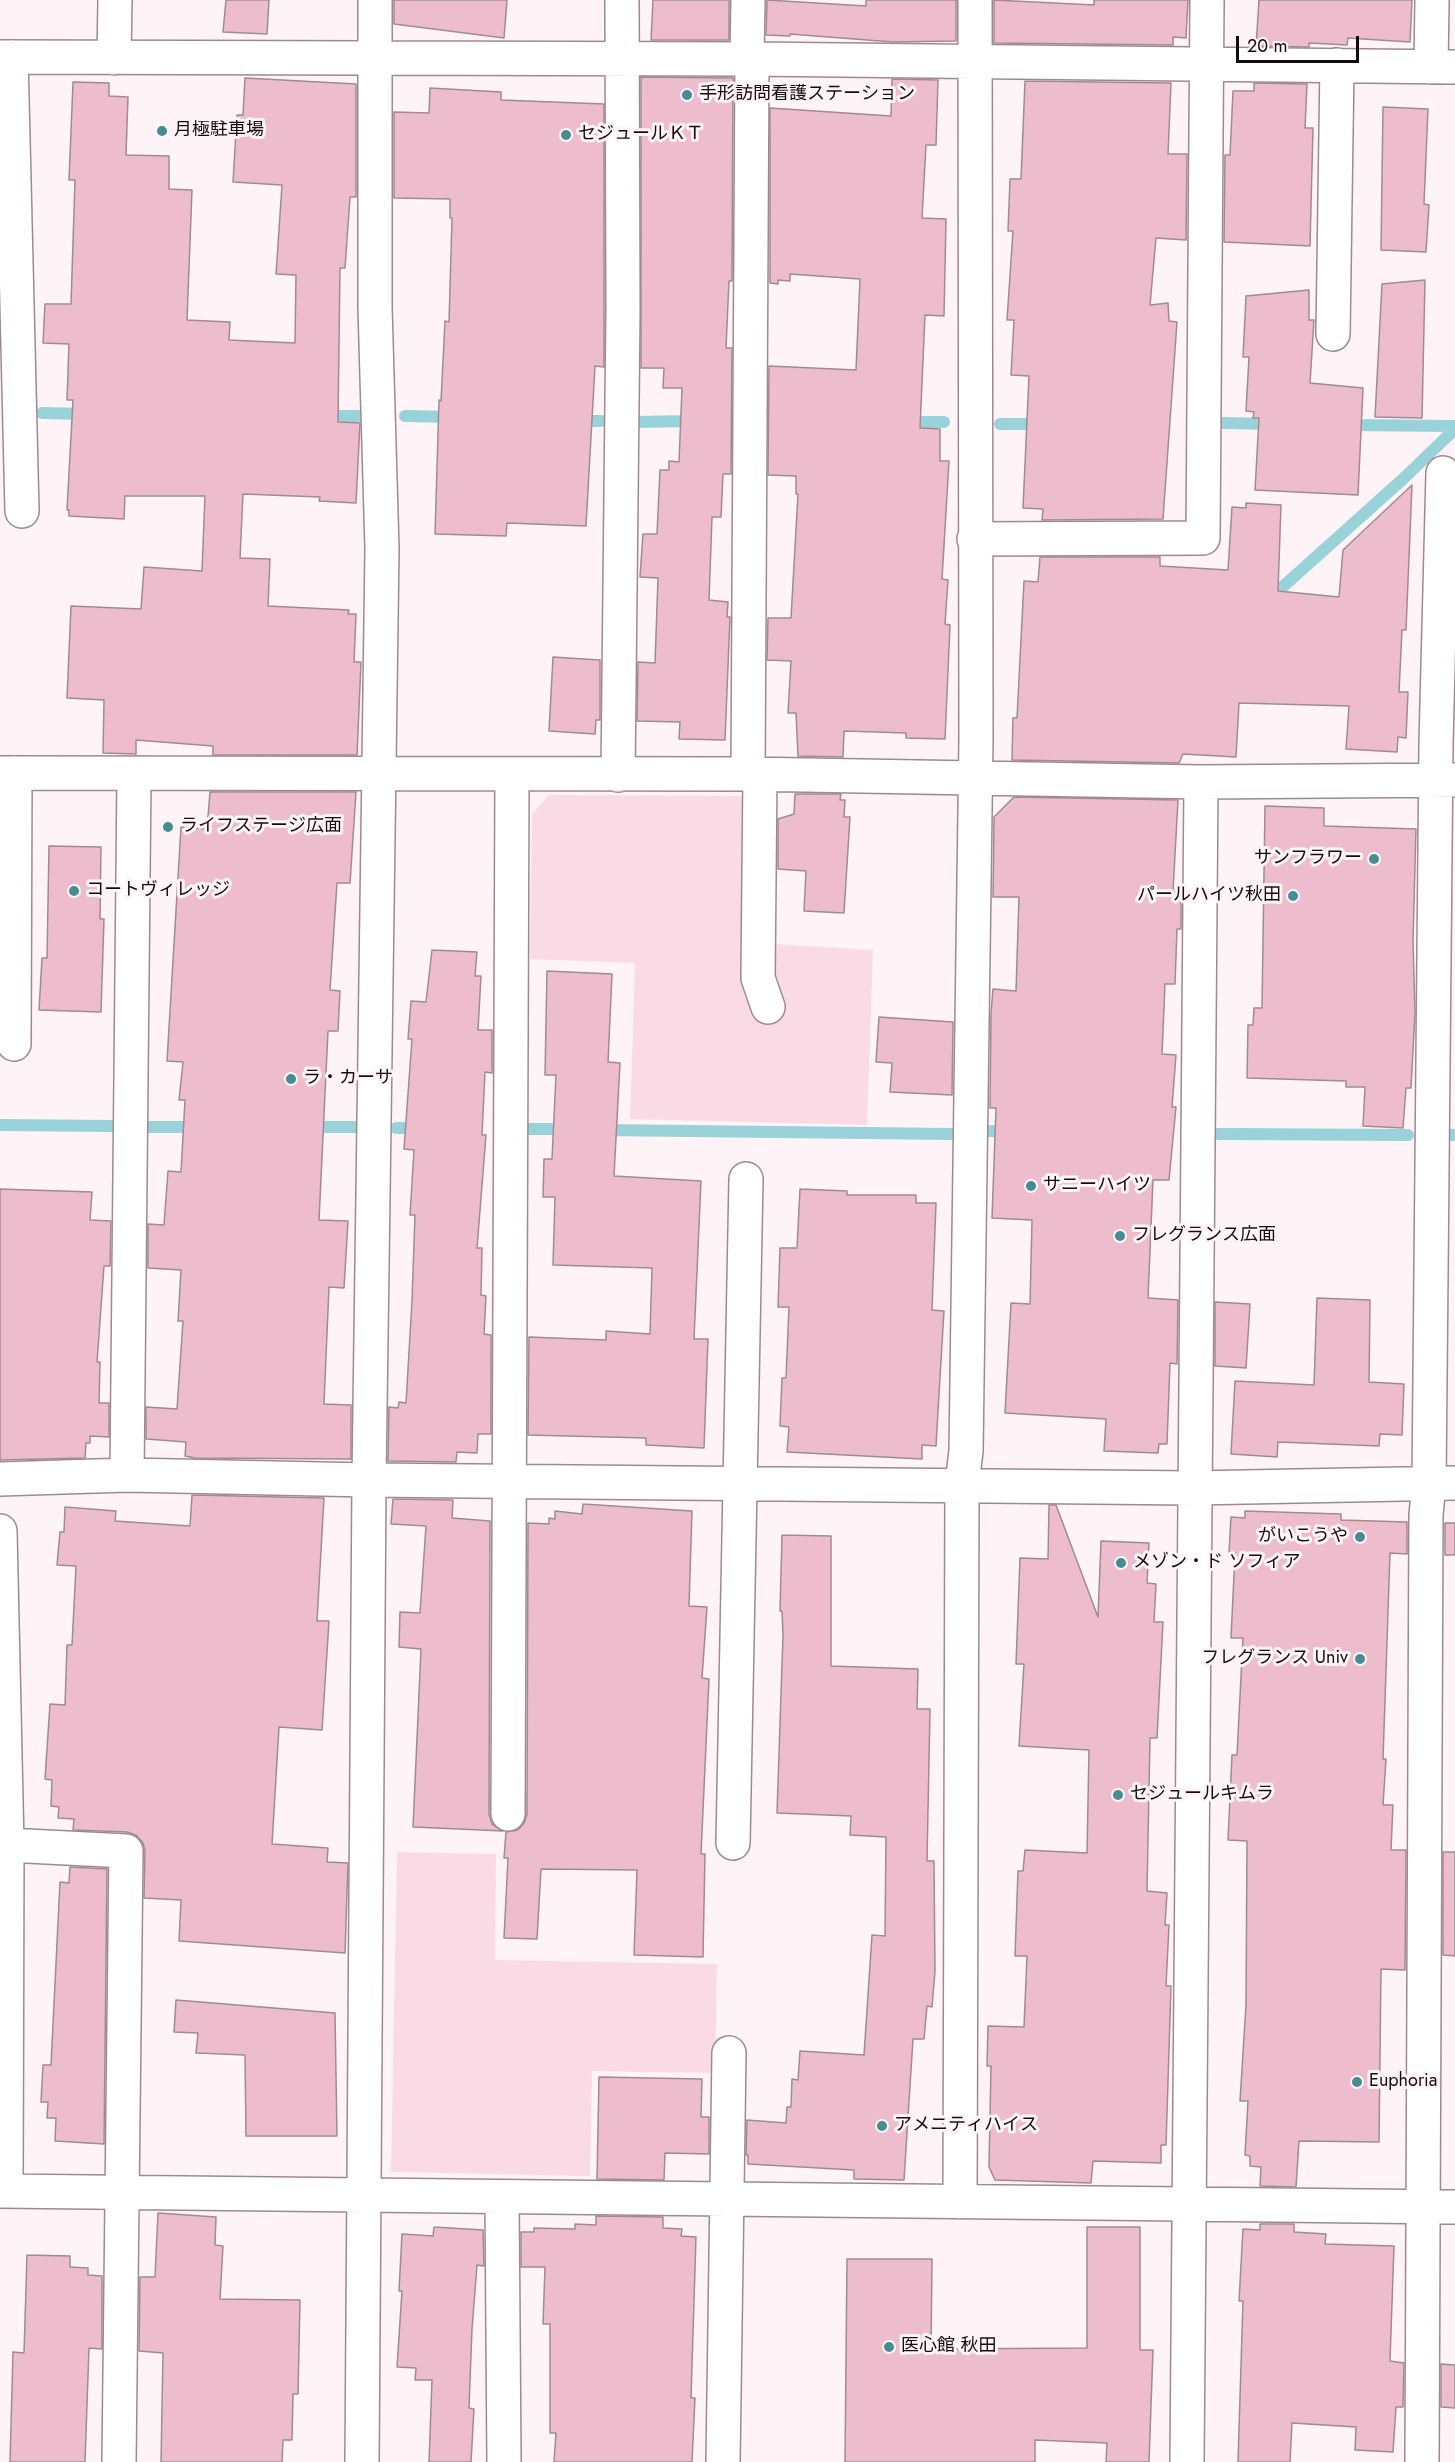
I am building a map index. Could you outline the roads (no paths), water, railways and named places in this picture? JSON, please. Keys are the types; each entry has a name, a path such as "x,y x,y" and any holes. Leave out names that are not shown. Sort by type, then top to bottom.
{"street":[{"path":"114,58 115,0"},
{"path":"362,2462 369,1480 381,774 382,549 375,306 375,0"},
{"path":"618,774 623,310 622,0"},
{"path":"748,0 754,774 758,978 768,1007"},
{"path":"960,2202 962,1484 966,1451 975,779 975,0"},
{"path":"974,539 1203,538 1207,0"},
{"path":"22,511 5,57 749,59 1443,67 1432,0"},
{"path":"1333,334 1337,64"},
{"path":"1422,2462 1426,1515 1442,1483 1446,780 1443,473"},
{"path":"14,1044 8,773 512,776 754,774 1201,782 1446,780"},
{"path":"126,1475 134,775"},
{"path":"508,1814 512,776"},
{"path":"1187,2462 1191,2204 1194,1488 1201,782"},
{"path":"733,1843 746,1179"},
{"path":"0,1479 126,1475 369,1480 1194,1488 1442,1483"},
{"path":"0,1531 7,1845 3,2191 502,2198 726,2197 1455,2207"},
{"path":"7,1845 126,1851 118,2462"},
{"path":"723,2462 729,2053"},
{"path":"502,2198 504,2462"}],"waterway":[{"path":"42,413 87,414"},
{"path":"323,416 358,416"},
{"path":"405,416 453,417"},
{"path":"578,421 601,421"},
{"path":"634,422 695,421"},
{"path":"906,422 944,422"},
{"path":"1222,423 1274,424"},
{"path":"1000,424 1042,424"},
{"path":"1345,425 1455,426"},
{"path":"1268,600 1403,479 1455,429"},
{"path":"0,1125 111,1126"},
{"path":"145,1127 199,1127"},
{"path":"309,1127 359,1127"},
{"path":"396,1128 421,1128"},
{"path":"518,1129 569,1129"},
{"path":"601,1130 951,1134"},
{"path":"987,1131 1010,1132"},
{"path":"1218,1134 1408,1135"}],"place":[{"name":"手形訪問看護ステーション","path":"687,95"},
{"name":"月極駐車場","path":"162,131"},
{"name":"セジュールＫＴ","path":"566,135"},
{"name":"ライフステージ広面","path":"168,827"},
{"name":"サンフラワー","path":"1374,859"},
{"name":"コートヴィレッジ","path":"74,891"},
{"name":"パールハイツ秋田","path":"1293,896"},
{"name":"ラ・カーサ","path":"291,1079"},
{"name":"サニーハイツ","path":"1031,1186"},
{"name":"フレグランス広面","path":"1120,1236"},
{"name":"がいこうや","path":"1360,1537"},
{"name":"メゾン・ド ソフィア","path":"1121,1563"},
{"name":"フレグランス Univ","path":"1360,1659"},
{"name":"セジュールキムラ","path":"1118,1795"},
{"name":"Euphoria","path":"1357,2082"},
{"name":"アメニティハイス","path":"882,2126"},
{"name":"医心館 秋田","path":"889,2347"}]}
